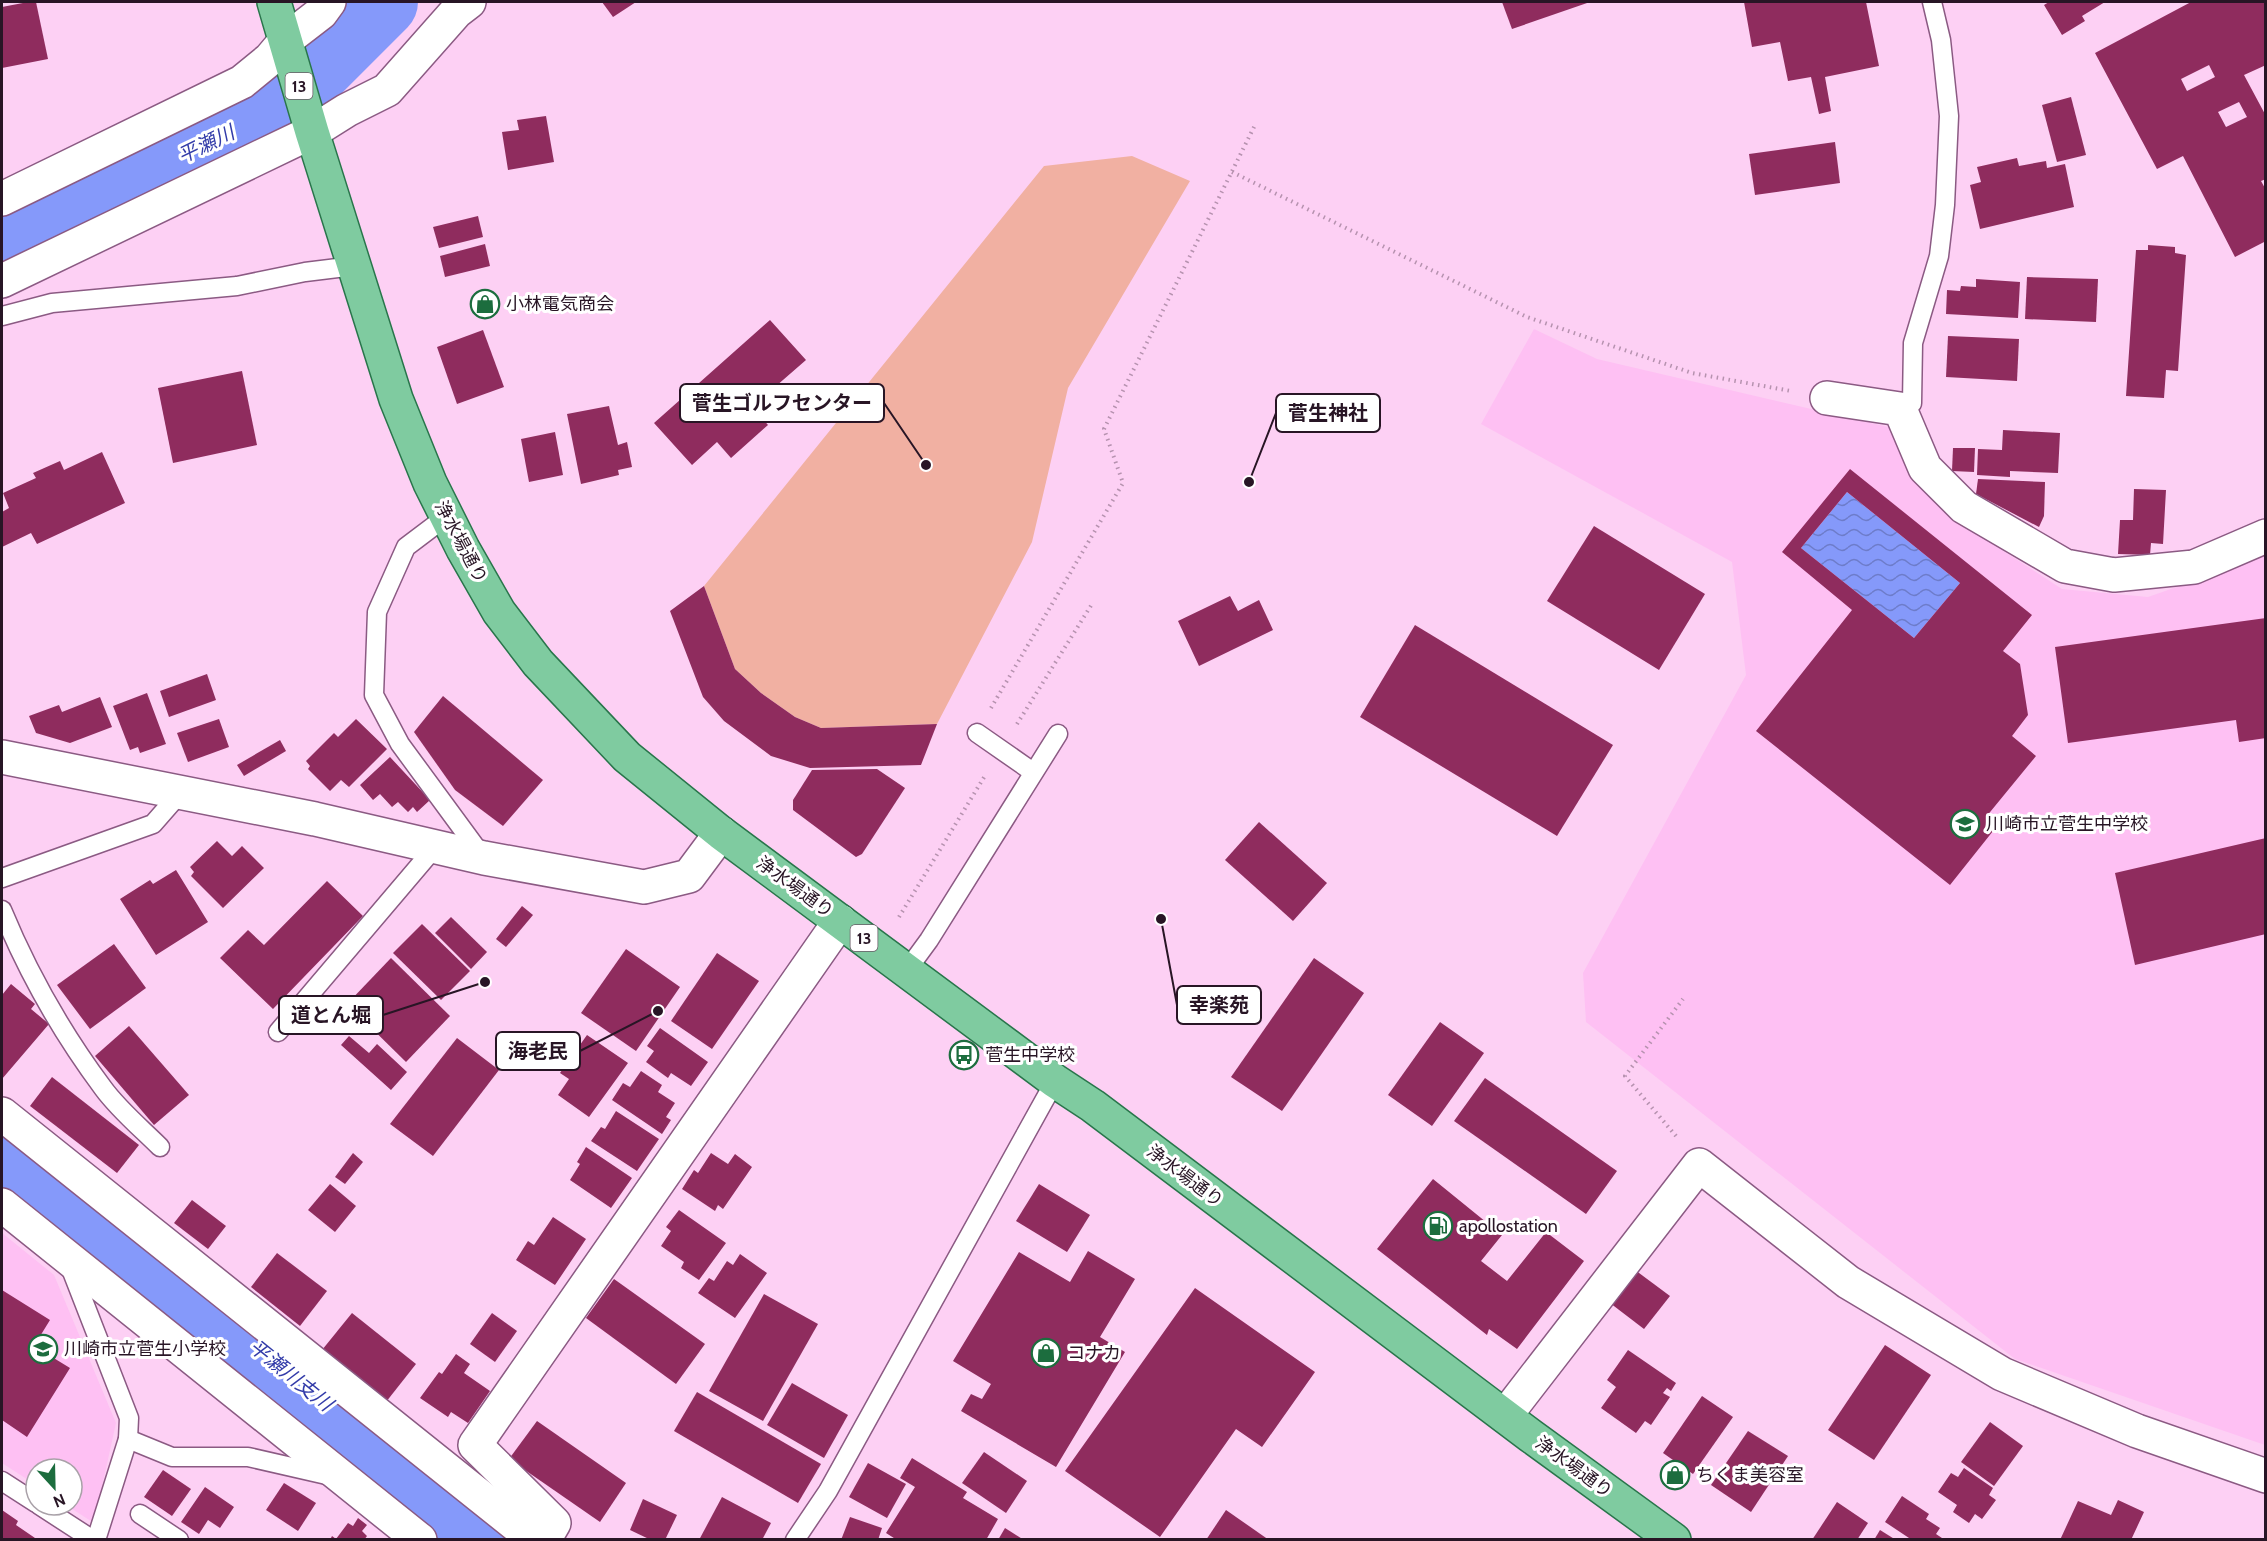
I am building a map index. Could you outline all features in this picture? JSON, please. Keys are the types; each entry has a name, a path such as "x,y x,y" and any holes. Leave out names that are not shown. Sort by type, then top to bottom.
{"main road":[{"name":"浄水場通り","path":"274,2 312,132 396,399 430,483 447,516 499,612 538,663 627,757 721,833 1055,1081 1093,1106 1505,1416 1674,1539"}],"street":[{"path":"2,199 242,82 270,60 286,40 321,13 329,2"},
{"path":"2,281 312,132 347,110 387,90 456,12 469,2"},
{"path":"1827,398 1900,409 1925,468 1964,507 2064,566 2114,575 2194,567 2265,536"},
{"path":"2,757 315,819 484,858 644,887 689,876 721,833"},
{"path":"544,1539 554,1523 475,1445 840,921"},
{"path":"2,1114 535,1539"},
{"path":"1505,1416 1699,1165 1848,1282 2002,1374 2137,1431 2265,1476"},
{"path":"2,1205 420,1539"}],"lane":[{"path":"1900,409 1912,403 1913,343 1939,256 1945,205 1949,116 1941,40 1932,2"},
{"path":"2,316 52,303 237,286 305,272 354,266"},
{"path":"447,516 406,547 377,612 374,695 400,744 484,858"},
{"path":"977,733 1033,772"},
{"path":"907,970 929,939 1058,734"},
{"path":"5,872 153,824 181,792"},
{"path":"278,1032 436,846"},
{"path":"2,910 22,958 104,1090 160,1147"},
{"path":"795,1539 828,1491 1055,1081"},
{"path":"59,1517 95,1539 128,1439 129,1418 65,1254"},
{"path":"128,1439 172,1457 248,1457 346,1480"},
{"path":"2,1481 24,1495"},
{"path":"140,1514 179,1539"}],"path":[{"path":"977,733 1123,483 1104,429 1256,123"},
{"path":"1232,172 1527,317 1692,374 1827,398"},
{"path":"899,916 1092,604"},
{"path":"1683,999 1625,1076 1699,1165"}],"shaded area":[{"path":"1132,156 1190,181 1068,388 1032,542 937,724 821,728 795,717 761,693 735,669 704,586 1044,166"},
{"name":"川崎市立菅生中学校","path":"1534,329 1597,359 1901,430 1957,521 2062,589 2148,597 2265,556 2265,1445 2015,1359 1586,1022 1583,973 1746,675 1732,562 1481,424"},
{"name":"川崎市立菅生小学校","path":"2,1233 54,1275 116,1423 94,1523 84,1517 84,1457 24,1457 24,1477 2,1463"}],"water":[{"path":"1847,492 1960,583 1914,638 1801,548"}],"building":[{"path":"36,2 48,59 2,68 2,7"},
{"path":"602,2 636,2 613,17"},
{"path":"1502,2 1590,2 1512,29"},
{"path":"1744,2 1866,2 1879,66 1825,77 1831,111 1819,114 1811,77 1788,81 1780,42 1752,47"},
{"path":"2049,2 2105,2 2082,16 2085,21 2062,35 2044,5"},
{"path":"2191,2 2266,2 2266,65 2244,75 2266,116 2266,179 2261,181 2266,190 2266,241 2235,257 2183,156 2157,169 2095,53","holes":["2209,65 2215,77 2187,91 2181,79","2239,102 2247,117 2226,127 2218,112"]},
{"path":"2071,97 2086,155 2057,162 2042,105"},
{"path":"546,116 554,162 508,170 502,132 519,130 517,120"},
{"path":"1835,142 1840,183 1755,195 1749,154"},
{"path":"2017,158 2019,166 2046,161 2047,168 2065,164 2074,207 1980,229 1970,185 1981,182 1977,167"},
{"path":"478,216 483,237 439,248 433,227"},
{"path":"485,244 490,266 445,277 440,256"},
{"path":"2148,245 2175,247 2175,253 2186,255 2178,371 2166,370 2164,398 2126,396 2136,250 2148,250"},
{"path":"2027,277 2098,279 2096,322 2025,319"},
{"path":"1976,279 2020,282 2018,318 1946,314 1947,290 1960,291 1961,286 1976,287"},
{"path":"770,320 806,360 752,407 768,425 731,458 717,442 692,465 654,423"},
{"path":"483,330 504,387 457,404 437,347"},
{"path":"1948,336 2019,339 2017,381 1946,377"},
{"path":"242,371 257,445 173,463 158,388"},
{"path":"609,406 618,445 627,442 632,467 618,470 619,475 581,484 567,414"},
{"path":"2003,430 2060,433 2058,473 2010,471 2010,477 1977,475 1978,449 2002,450"},
{"path":"555,432 563,475 529,482 521,439"},
{"path":"1953,448 1975,448 1974,472 1952,471"},
{"path":"102,452 125,503 37,544 31,533 2,547 2,512 9,508 3,493 36,478 33,473 60,461 64,470"},
{"path":"1850,469 2032,615 2003,651 2020,664 2028,715 2012,736 2036,756 1986,817 1997,826 1950,885 1756,731 1852,610 1782,552","holes":["1847,492 1960,583 1914,638 1801,548"]},
{"path":"1978,479 2045,482 2044,516 2039,527 1976,494"},
{"path":"2134,489 2166,490 2163,544 2151,543 2150,555 2118,554 2120,520 2133,520"},
{"path":"1594,526 1705,594 1659,670 1547,601"},
{"path":"704,586 735,669 761,693 795,717 821,728 937,724 921,765 810,768 771,756 724,721 703,697 670,611"},
{"path":"1230,596 1238,611 1259,600 1273,630 1199,666 1178,621"},
{"path":"2266,618 2266,738 2239,742 2236,720 2068,743 2055,647"},
{"path":"1415,625 1613,745 1557,836 1360,717"},
{"path":"207,674 216,700 169,717 160,691"},
{"path":"147,693 166,744 140,753 138,747 130,750 113,706"},
{"path":"443,696 543,780 503,826 455,790 414,732"},
{"path":"100,697 112,727 70,743 36,733 29,716 59,705 62,712"},
{"path":"219,719 229,747 188,762 177,733"},
{"path":"356,719 387,749 349,787 341,780 330,791 308,769 310,766 306,761 334,733 338,737"},
{"path":"280,740 286,751 244,776 237,765"},
{"path":"390,757 430,800 417,812 413,807 408,812 398,802 392,807 380,794 373,800 360,785"},
{"path":"877,769 905,788 862,854 856,857 793,810 793,800 812,770"},
{"path":"1259,822 1327,883 1293,921 1225,860"},
{"path":"2266,838 2266,934 2135,965 2115,873"},
{"path":"217,841 232,856 242,846 264,868 223,908 191,876 194,872 190,867"},
{"path":"176,870 208,922 156,955 120,899 150,880 153,884"},
{"path":"327,881 363,916 273,1009 220,958 248,930 264,945"},
{"path":"522,906 533,915 506,947 496,939"},
{"path":"451,917 487,952 471,969 435,933"},
{"path":"422,924 470,971 441,1000 393,953"},
{"path":"114,944 146,988 90,1029 57,985"},
{"path":"626,949 680,987 636,1051 581,1013"},
{"path":"717,953 759,981 712,1049 671,1021"},
{"path":"391,958 450,1016 406,1062 347,1004"},
{"path":"1314,958 1364,993 1282,1111 1231,1077"},
{"path":"11,984 35,1004 31,1009 49,1024 2,1079 2,995"},
{"path":"1440,1022 1484,1053 1432,1126 1388,1095"},
{"path":"129,1026 189,1095 154,1125 95,1056"},
{"path":"660,1028 708,1062 691,1086 671,1073 668,1078 646,1062 654,1051 647,1046"},
{"path":"587,1035 628,1063 589,1117 558,1095 569,1079 560,1073"},
{"path":"349,1036 369,1053 377,1044 407,1072 391,1090 341,1045"},
{"path":"457,1038 499,1070 433,1156 390,1124"},
{"path":"641,1071 662,1085 658,1092 675,1103 666,1117 671,1120 662,1134 612,1100 623,1083 630,1087"},
{"path":"52,1077 139,1145 117,1173 30,1106"},
{"path":"1485,1078 1617,1171 1586,1214 1454,1121"},
{"path":"616,1111 659,1139 637,1171 591,1141 601,1127 605,1129"},
{"path":"586,1147 632,1178 611,1208 570,1180 580,1164 577,1162"},
{"path":"353,1153 363,1162 345,1184 335,1177"},
{"path":"711,1153 728,1164 735,1154 752,1167 723,1209 718,1205 715,1211 682,1189 694,1170 698,1173"},
{"path":"1433,1179 1502,1235 1481,1261 1507,1281 1546,1232 1584,1261 1517,1349 1489,1329 1487,1335 1377,1249"},
{"path":"330,1184 356,1206 335,1232 308,1210"},
{"path":"1039,1184 1090,1215 1067,1252 1016,1221"},
{"path":"192,1200 226,1226 208,1249 174,1223"},
{"path":"679,1210 726,1243 699,1280 681,1268 684,1262 661,1246 671,1231 666,1227"},
{"path":"553,1217 586,1239 555,1285 516,1260 528,1241 534,1245"},
{"path":"1088,1251 1135,1279 1100,1337 1125,1352 1056,1467 961,1411 971,1394 982,1399 991,1384 953,1361 1019,1252 1070,1282"},
{"path":"277,1253 327,1291 300,1326 251,1287"},
{"path":"740,1254 767,1273 735,1318 698,1293 709,1278 714,1281 727,1261 733,1265"},
{"path":"1635,1270 1670,1296 1644,1329 1610,1303"},
{"path":"614,1279 705,1344 676,1384 586,1318"},
{"path":"1195,1288 1315,1372 1262,1447 1236,1429 1160,1537 1065,1471"},
{"path":"2,1290 50,1320 34,1346 70,1368 27,1437 2,1420"},
{"path":"764,1294 818,1324 763,1421 709,1391"},
{"path":"352,1313 416,1364 386,1402 322,1350"},
{"path":"492,1313 517,1331 495,1362 470,1344"},
{"path":"1885,1345 1931,1375 1874,1460 1828,1430"},
{"path":"1628,1350 1676,1383 1671,1391 1667,1388 1663,1393 1670,1397 1651,1425 1645,1421 1636,1433 1601,1408 1616,1387 1607,1380"},
{"path":"456,1354 470,1364 464,1373 490,1391 468,1423 451,1412 448,1417 420,1398 439,1372 442,1374"},
{"path":"792,1383 848,1415 824,1458 767,1425"},
{"path":"697,1392 821,1464 798,1503 674,1431"},
{"path":"1702,1396 1733,1417 1693,1474 1663,1453"},
{"path":"537,1421 626,1483 600,1522 509,1459"},
{"path":"1990,1422 2023,1446 1994,1486 1961,1462"},
{"path":"1748,1431 1788,1456 1751,1512 1711,1485"},
{"path":"984,1452 1027,1481 1006,1513 962,1483"},
{"path":"912,1458 967,1492 963,1498 998,1519 986,1540 897,1540 886,1533 915,1487 900,1478"},
{"path":"868,1463 906,1484 887,1518 849,1497"},
{"path":"1964,1468 1993,1488 1989,1495 1996,1500 1982,1519 1975,1514 1969,1523 1953,1512 1957,1505 1938,1492 1951,1473 1958,1477"},
{"path":"163,1470 191,1489 172,1516 144,1497"},
{"path":"284,1483 316,1503 298,1531 266,1510"},
{"path":"205,1487 234,1507 220,1528 208,1520 199,1534 181,1522"},
{"path":"1902,1496 1929,1514 1926,1519 1940,1528 1936,1534 1945,1540 1912,1540 1885,1522"},
{"path":"722,1497 771,1523 762,1540 699,1540"},
{"path":"643,1499 677,1515 665,1540 651,1540 630,1530"},
{"path":"2118,1500 2144,1512 2131,1540 2060,1540 2078,1501 2111,1515"},
{"path":"1837,1502 1868,1523 1857,1540 1812,1540"},
{"path":"2,1510 18,1521 16,1525 35,1538 34,1540 2,1540"},
{"path":"1226,1510 1269,1540 1206,1540"},
{"path":"850,1517 882,1528 878,1540 841,1540"},
{"path":"358,1518 367,1525 362,1531 367,1536 364,1540 330,1540 332,1536 336,1539 348,1523 353,1526"},
{"path":"1005,1528 1024,1540 998,1540"},
{"path":"1880,1530 1896,1540 1874,1540"}],"waterway":[{"name":"平瀬川","path":"2,245 253,121 313,71 382,2"},
{"name":"平瀬川支川","path":"2,1143 497,1540"}],"place":[{"name":"小林電気商会","path":"485,304"},
{"name":"菅生ゴルフセンター","path":"926,465"},
{"name":"菅生神社","path":"1249,482"},
{"name":"川崎市立菅生中学校","path":"1965,824"},
{"name":"幸楽苑","path":"1161,919"},
{"name":"道とん堀","path":"485,982"},
{"name":"海老民","path":"658,1011"},
{"name":"菅生中学校","path":"964,1055"},
{"name":"apollostation","path":"1438,1226"},
{"name":"川崎市立菅生小学校","path":"43,1349"},
{"name":"コナカ","path":"1046,1353"},
{"name":"ちくま美容室","path":"1675,1475"}]}
